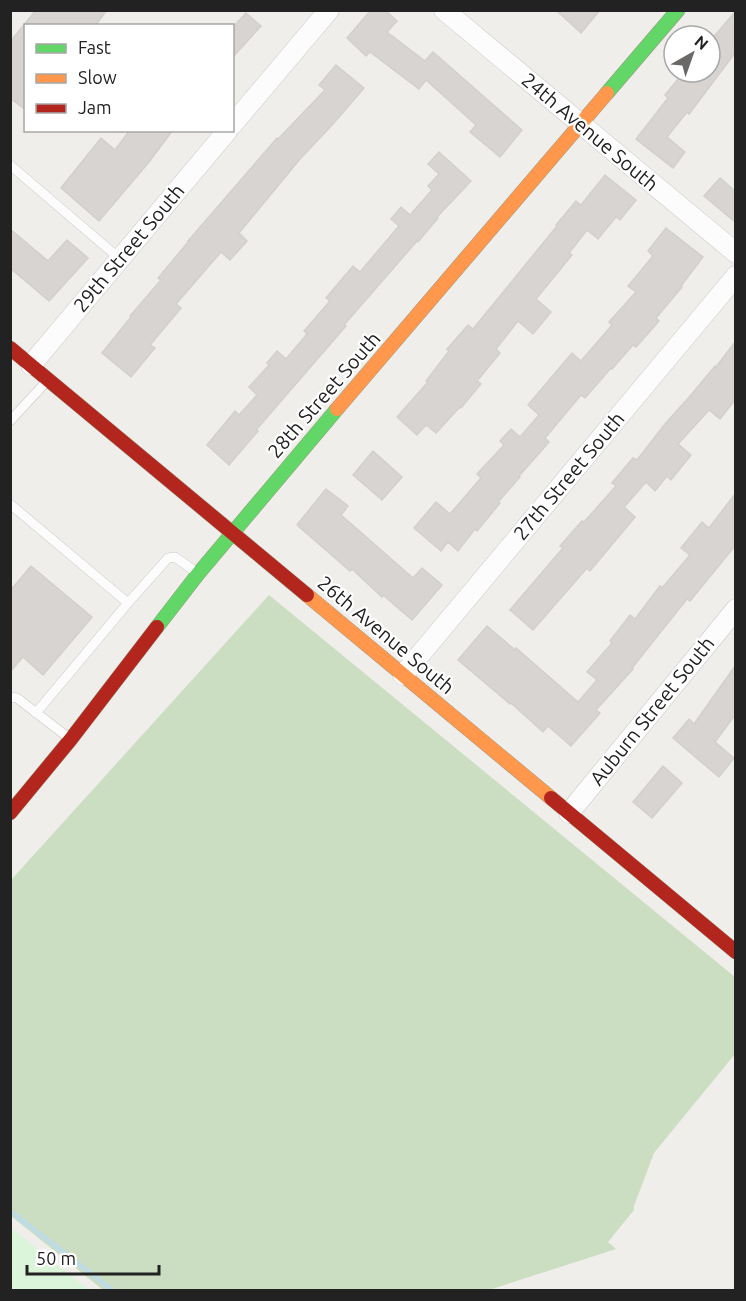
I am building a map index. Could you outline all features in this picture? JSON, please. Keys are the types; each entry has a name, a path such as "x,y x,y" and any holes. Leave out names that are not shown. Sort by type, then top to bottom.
{"street":[{"path":"234,123 329,10"},
{"name":"24th Avenue South","path":"444,10 735,253"},
{"name":"28th Street South","path":"10,813 71,739 232,532 678,10"},
{"name":"29th Street South","path":"31,365 226,132"},
{"name":"27th Street South","path":"403,675 735,276"},
{"name":"26th Avenue South","path":"10,348 735,952"},
{"name":"Auburn Street South","path":"569,813 735,609"}],"lane":[{"path":"10,165 120,259"},
{"path":"10,421 48,379"},
{"path":"10,504 128,603"},
{"path":"36,712 168,558 175,557 198,574"},
{"path":"10,697 17,698 71,739"}],"green space":[{"path":"269,595 735,977 735,1054 654,1153 634,1210 608,1242 616,1249 492,1289 103,1290 11,1216 11,880"},
{"path":"11,1228 89,1290 11,1290"}],"building":[{"path":"36,10 107,10 96,24 25,24"},
{"path":"371,10 385,10 397,21 387,32 425,61 433,52 522,130 500,157 470,132 476,125 426,80 419,89 370,52 366,56 347,38"},
{"path":"556,10 600,10 581,33"},
{"path":"735,12 735,53 722,70 722,27"},
{"path":"246,13 261,26 234,56 234,26"},
{"path":"24,25 24,108 10,98 10,42"},
{"path":"336,65 364,88 300,159 239,233 247,241 230,260 221,252 176,304 181,308 150,345 155,348 131,377 102,353 161,280 158,278 188,241 277,138 325,90 319,85"},
{"path":"674,84 712,84 689,114 687,112 667,137 685,152 673,168 636,139 668,98 665,95"},
{"path":"128,132 172,132 99,221 61,188 101,138 115,150"},
{"path":"439,152 471,181 344,325 346,326 256,430 258,431 229,465 207,445 235,411 239,415 257,395 249,387 269,365 267,363 277,351 286,359 307,334 304,331 330,301 326,298 353,266 360,272 399,226 391,219 401,207 410,215 432,190 428,186 439,174 428,164"},
{"path":"605,175 636,200 620,220 616,217 598,239 587,230 569,253 572,255 536,299 551,312 533,334 518,321 496,349 500,353 477,381 481,384 461,408 436,433 426,425 417,435 397,417 428,382 426,381 449,351 447,349 468,325 473,329 576,201 581,205"},
{"path":"720,178 735,191 735,222 704,196"},
{"path":"666,228 703,257 656,318 659,321 636,347 633,345 585,398 581,395 545,438 549,442 519,476 477,531 475,529 458,551 448,542 441,551 414,528 436,502 450,514 481,478 477,474 504,445 500,441 511,429 520,437 539,415 528,405 572,353 581,361 612,325 609,322 636,292 628,286 653,256 648,251"},
{"path":"10,229 48,261 67,240 88,258 49,301 10,268"},
{"path":"735,342 735,400 720,419 709,410 678,444 691,455 671,480 667,476 655,491 646,482 624,507 635,517 590,571 587,568 533,630 510,610 563,548 560,546 616,486 612,483 633,458 637,460"},
{"path":"373,451 402,477 382,500 353,475"},
{"path":"326,489 348,506 341,515 413,578 422,568 442,585 412,620 297,525"},
{"path":"735,494 735,546 690,601 687,599 633,669 596,710 600,713 571,746 548,726 543,732 458,660 487,626 578,702 597,680 587,672 612,643 610,641 630,615 635,619 660,586 662,588 690,555 681,548 702,522 709,528"},
{"path":"31,566 92,617 43,675 23,657 10,672 10,591"},
{"path":"735,666 735,715 715,742 734,758 719,777 673,738 689,719 694,724"},
{"path":"663,766 682,783 652,818 633,802"}],"waterway":[{"path":"10,1211 112,1290"}],"traffic: fast":[{"path":"607,93 678,10"},
{"path":"157,627 198,574 337,409"}],"traffic: slow":[{"path":"337,409 607,93"},
{"path":"307,595 551,798"}],"traffic: jam":[{"path":"10,348 307,595"},
{"path":"10,813 71,739 157,627"},
{"path":"551,798 736,952"}]}
